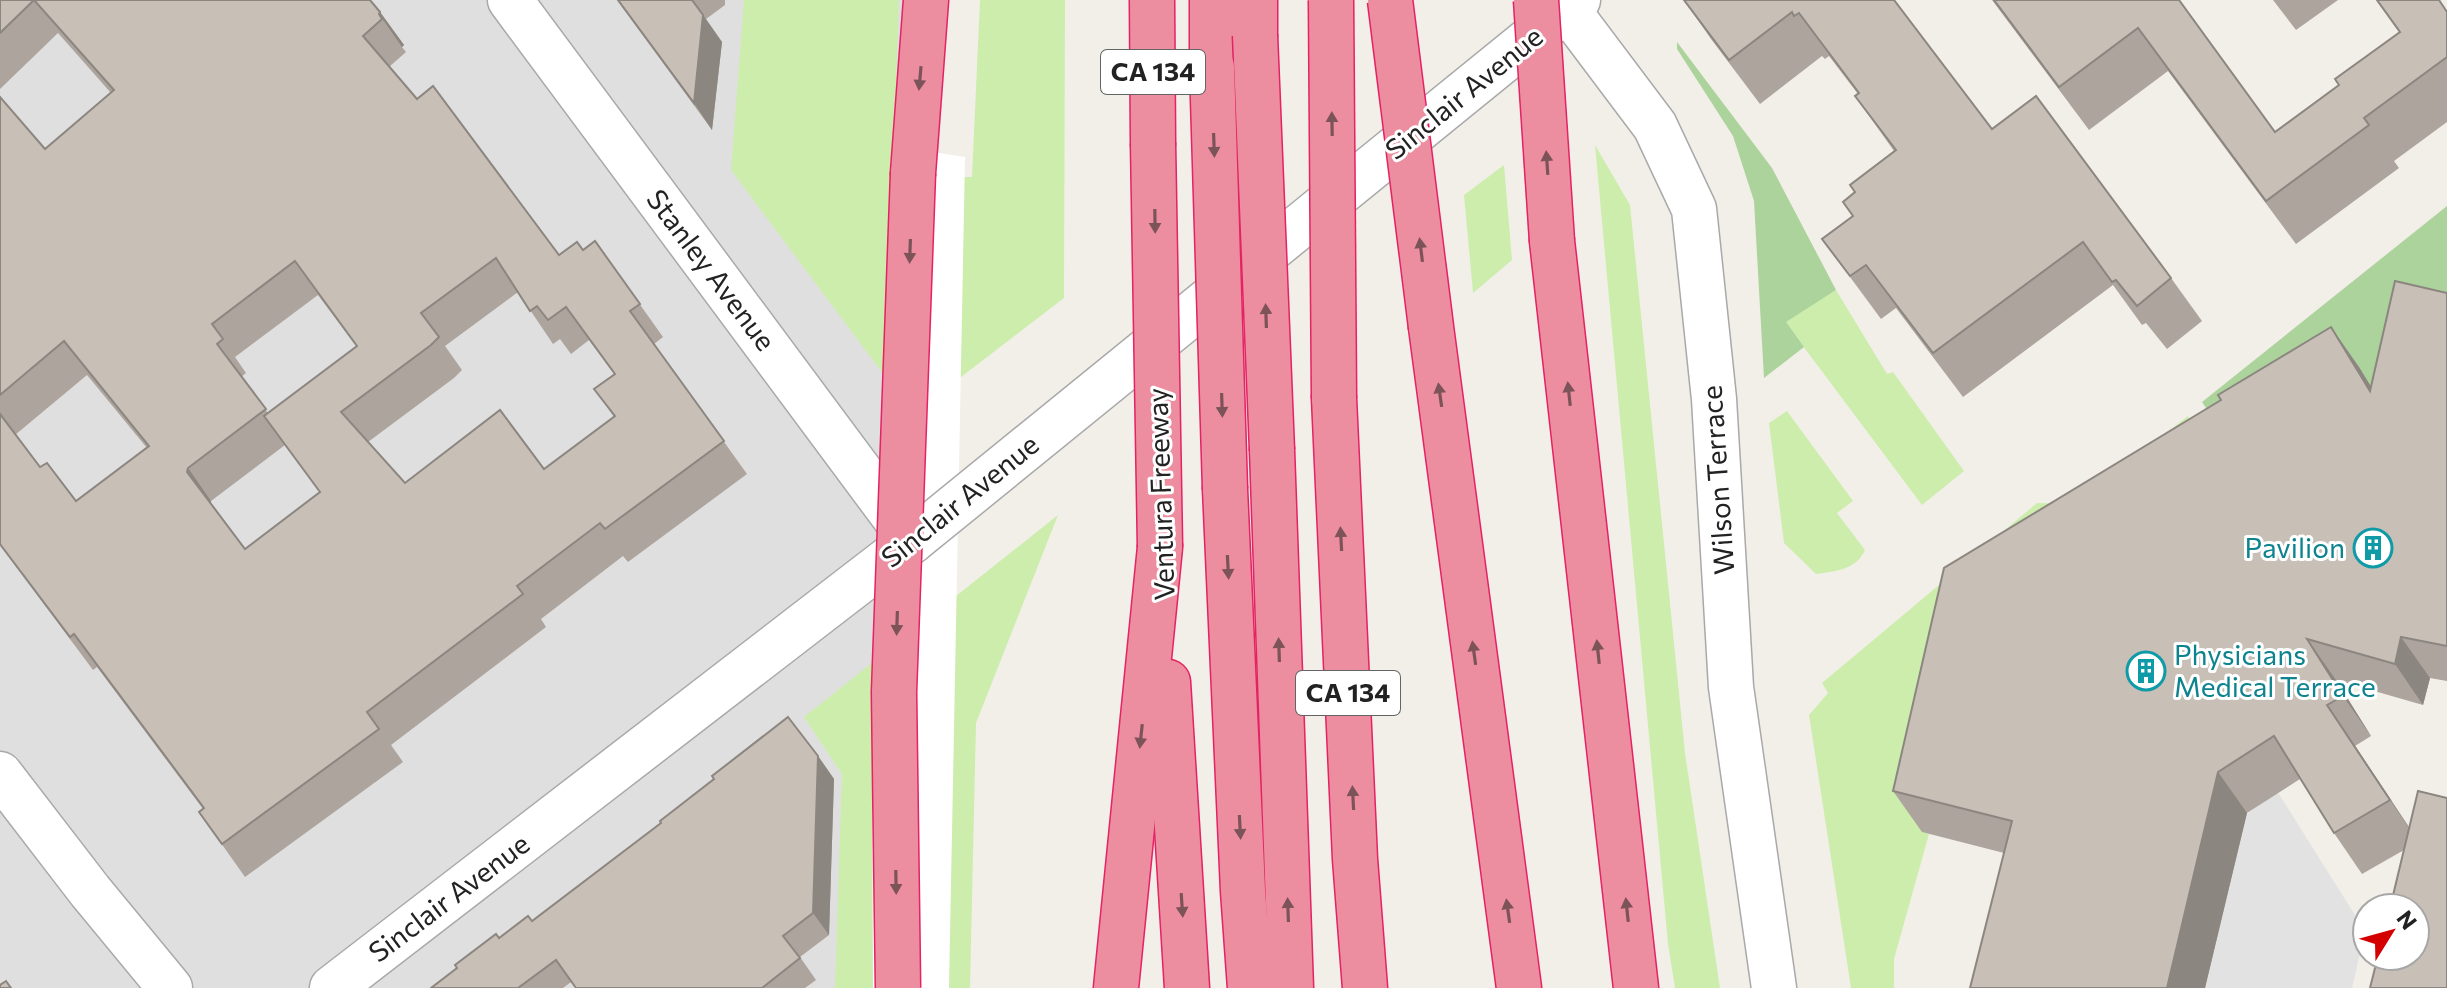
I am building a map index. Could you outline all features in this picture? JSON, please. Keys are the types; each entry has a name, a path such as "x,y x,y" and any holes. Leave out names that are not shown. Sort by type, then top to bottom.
{"highway":[{"path":"898,988 894,692 913,173 926,0"},
{"name":"Ventura Freeway","path":"1152,0 1160,547 1187,988"},
{"path":"1212,0 1225,489 1250,988"},
{"name":"CA 134","path":"1331,0 1334,398 1355,859 1365,988"},
{"path":"1390,0 1519,988"},
{"path":"1560,3 1552,241 1636,988"},
{"path":"1255,18 1291,988"},
{"path":"1116,988 1160,547"},
{"path":"1355,859 1375,988"}],"street":[{"name":"Stanley Avenue","path":"510,0 912,541"},
{"name":"Sinclair Avenue","path":"332,988 912,541 1560,3"},
{"name":"Wilson Terrace","path":"1560,3 1655,126 1694,209 1714,399 1731,687 1774,988"},
{"path":"0,774 170,988"}],"shaded area":[{"path":"0,0 949,0 882,988 0,988"},
{"path":"2277,791 2351,909 2351,972 2356,972 2352,988 2205,988 2247,814"}],"green space":[{"path":"744,0 899,0 893,177 972,177 980,0 1065,0 1064,298 913,414 731,170"},
{"path":"1677,42 1772,168 1836,290 1786,322 1804,347 1764,378 1754,201 1733,136 1677,49"},
{"path":"1595,145 1630,205 1685,753 1720,988 1675,988 1668,944"},
{"path":"1504,165 1512,260 1473,293 1464,195"},
{"path":"2447,206 2447,327 2383,406 2359,368 2235,451 2202,402"},
{"path":"1836,290 1887,374 1893,372 1964,471 1922,505 1785,322"},
{"path":"1787,411 1853,501 1837,513 1865,550 1851,566 1816,574 1784,543 1769,423"},
{"path":"2188,416 2210,464 1922,832 1929,834 1894,959 1894,988 1851,988 1809,715 1828,693 1822,683 2037,503 2075,504"},
{"path":"1058,515 976,723 970,988 835,988 842,774 804,717"}],"pier":[{"path":"894,146 965,157 949,988 873,988 872,786"}],"building":[{"path":"0,0 34,0 0,33"},
{"path":"34,0 370,0 382,19 363,36 417,99 433,86 559,255 577,242 583,250 595,241 640,304 630,311 724,441 605,529 600,523 517,586 523,594 367,712 379,729 222,844 199,812 204,808 74,634 70,637 0,544 0,414 40,467 47,463 76,501 149,446 64,341 0,395 0,97 45,149 114,90","holes":["496,258 530,311 537,306 548,320 566,307 615,374 594,389 615,416 544,469 500,410 405,483 341,412 431,345 439,337 421,313","295,261 357,346 264,416 320,492 245,549 187,472 188,468 266,409 217,344 223,339 212,324"]},
{"path":"618,0 692,0 703,15 694,103"},
{"path":"1684,0 1894,0 1992,129 2036,96 2171,278 2137,306 2116,280 2112,282 2083,242 1933,353 1866,265 1850,276 1822,239 1853,216 1843,202 1855,192 1850,185 1896,150 1855,96 1859,93 1799,13 1794,16 1792,12 1729,60"},
{"path":"1994,0 2179,0 2275,132 2339,85 2335,79 2400,32 2377,0 2439,0 2447,12 2447,57 2364,118 2369,125 2266,201 2138,28 2059,87"},
{"path":"2395,281 2447,293 2447,646 2401,637 2395,664 2307,639 2343,696 2327,705 2390,800 2334,833 2274,736 2218,772 2167,988 1970,988 2012,821 1893,791 1944,568 2221,400 2218,395 2331,327 2370,391"},
{"path":"788,717 818,756 813,913 783,936 800,958 762,988 576,988 556,960 518,988 431,988 496,934 499,938 528,916 532,921 661,823 714,779 712,776"},
{"path":"2418,791 2447,798 2447,988 2370,988 2374,972 2431,972 2431,892 2394,892"},
{"path":"6,981 11,988 0,988 0,985"}],"place":[{"name":"Pavilion","path":"2373,548"},
{"name":"Physicians Medical Terrace","path":"2146,671"}]}
